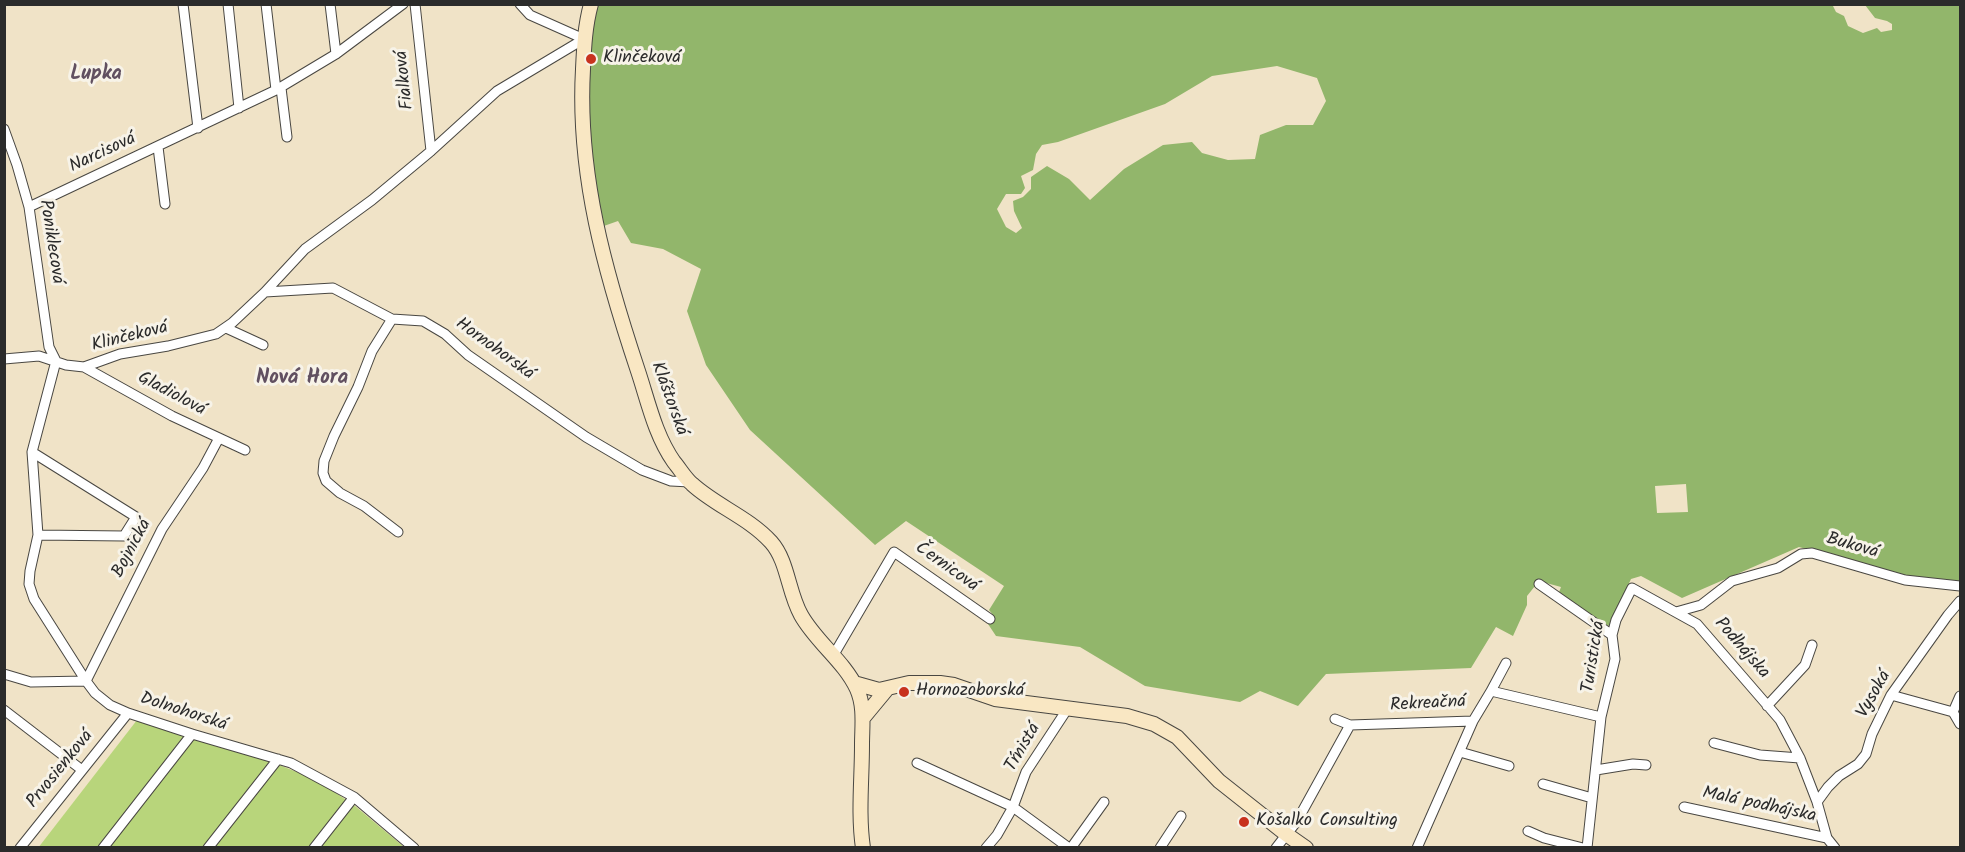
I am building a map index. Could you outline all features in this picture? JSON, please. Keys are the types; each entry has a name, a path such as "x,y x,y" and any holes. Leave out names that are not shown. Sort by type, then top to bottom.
{"street":[{"path":"183,4 198,128"},
{"path":"228,4 239,108"},
{"path":"266,4 287,137"},
{"path":"330,4 336,54"},
{"name":"Narcisová","path":"29,207 279,89 336,54 404,4"},
{"name":"Fialková","path":"415,4 430,151"},
{"path":"520,4 530,15 584,39"},
{"name":"Kláštorská","path":"591,4 584,39 583,143 591,206 612,294 656,425 672,458 690,482 758,529 772,543 782,561 794,601 801,614 810,629 854,683 860,699 863,718 861,825 863,848"},
{"name":"Klinčeková","path":"4,359 39,356 84,367 120,354 168,346 216,334 226,328 265,292 305,249 372,200 497,92 584,39"},
{"name":"Poniklecová","path":"4,129 29,207 49,347 56,361"},
{"name":"Narcisová","path":"158,147 165,204"},
{"name":"Hornohorská","path":"265,292 333,288 392,319 423,321 446,334 468,355 586,437 642,470 671,482 690,482"},
{"path":"392,319 372,351 358,387 334,436 324,461 323,473 326,481 340,493 364,506 398,532"},
{"path":"226,328 263,345"},
{"name":"Dolnohorská","path":"56,361 32,452 38,535 30,571 30,584 34,598 94,693 110,705 128,713 291,763 354,797 414,848"},
{"name":"Gladiolová","path":"84,367 172,416 245,450"},
{"name":"Bojnická","path":"86,681 162,529 203,468 219,438"},
{"path":"32,452 136,517 124,536 38,535"},
{"name":"Černicová","path":"833,656 894,552 990,619"},
{"name":"Buková","path":"1676,612 1701,605 1732,580 1778,568 1801,554 1812,553 1905,580 1960,586"},
{"path":"1539,584 1612,635"},
{"name":"Turistická","path":"1528,831 1544,838 1585,848 1601,717 1615,659 1612,635 1616,620 1632,588"},
{"name":"Podhájska","path":"1632,588 1697,624 1780,720 1800,758 1817,801 1827,838 1836,848"},
{"name":"Vysoká","path":"1817,801 1839,776 1858,764 1866,754 1872,734 1891,695 1960,601"},
{"path":"1767,706 1805,665 1812,645"},
{"name":"Rekreačná","path":"1335,719 1350,725 1473,721 1506,663"},
{"path":"4,674 31,682 86,681"},
{"path":"854,683 870,689 887,689 909,683 940,683 954,685 995,699 1127,716 1154,724 1177,737 1218,781 1306,848"},
{"path":"863,718 887,689"},
{"name":"Rekreačná","path":"1491,691 1601,717"},
{"path":"1891,695 1953,711 1960,724"},
{"path":"1953,711 1960,696"},
{"name":"Tŕnistá","path":"986,848 1014,807 1026,772 1068,708"},
{"path":"4,710 82,770"},
{"name":"Prvosienková","path":"20,848 128,713"},
{"path":"1417,848 1473,721"},
{"path":"1276,848 1297,821 1350,725"},
{"path":"103,848 192,734"},
{"path":"1714,743 1760,755 1800,758"},
{"path":"1460,752 1509,766"},
{"path":"208,848 278,759"},
{"path":"917,763 1014,807 1070,848 1104,802"},
{"path":"1596,770 1633,764 1646,765"},
{"path":"1543,784 1592,798"},
{"path":"314,848 354,797"},
{"name":"Malá podhájska","path":"1684,807 1827,838"},
{"path":"1160,848 1181,816"}],"green space":[{"path":"1832,4 1836,12 1844,16 1848,26 1863,33 1877,28 1881,32 1892,30 1892,24 1875,18 1865,5 1960,5 1960,582 1933,582 1919,577 1904,576 1799,547 1682,598 1641,576 1631,579 1609,626 1558,595 1561,587 1539,581 1527,596 1527,605 1513,636 1496,627 1471,668 1326,674 1298,706 1260,691 1240,702 1145,686 1080,647 996,636 988,624 994,616 989,610 1004,586 906,521 875,545 750,430 706,365 687,311 701,269 663,249 631,243 618,221 601,227 589,172 584,75 594,5","holes":["1277,66 1317,78 1326,101 1313,125 1286,125 1260,135 1255,159 1228,160 1202,153 1192,142 1163,145 1124,169 1090,200 1069,179 1047,166 1031,177 1031,189 1023,197 1013,201 1014,211 1022,228 1016,233 1006,227 997,209 1006,194 1021,194 1025,188 1021,176 1033,170 1036,154 1042,145 1058,142 1165,104 1212,76","1686,484 1688,512 1657,513 1655,486"]},
{"path":"137,720 259,757 317,780 355,806 404,847 38,848"}],"place":[{"name":"Klinčeková","path":"591,59"},
{"name":"Hornozoborská","path":"904,692"},
{"name":"Košalko Consulting","path":"1244,822"}],"district":[{"name":"Lupka","path":"96,76"},
{"name":"Nová Hora","path":"302,379"}]}
